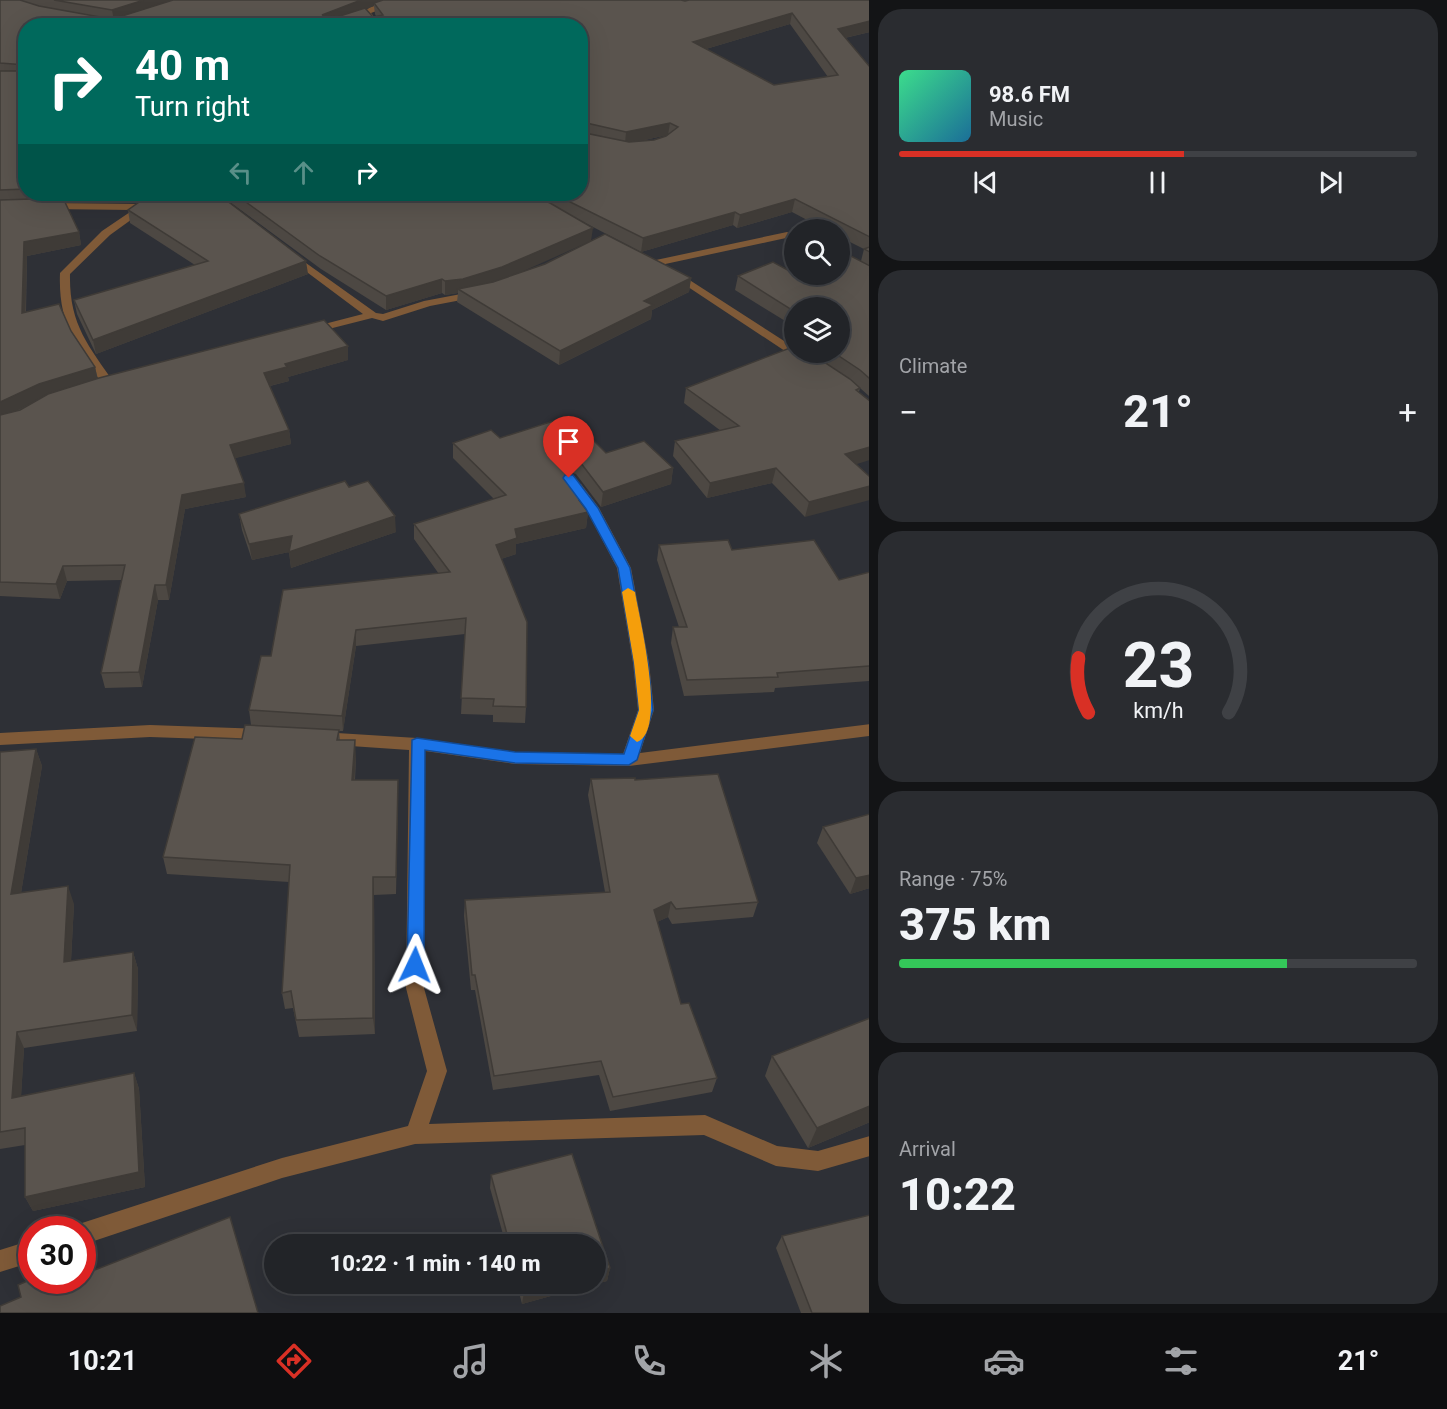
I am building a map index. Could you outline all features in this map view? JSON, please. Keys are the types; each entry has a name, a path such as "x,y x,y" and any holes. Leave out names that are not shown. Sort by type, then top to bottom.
{"street":[{"path":"358,16 403,0"},
{"path":"367,13 371,18"},
{"path":"109,384 74,335 62,299 64,273 106,232 143,207 161,201"},
{"path":"32,206 143,207"},
{"path":"784,236 650,261 681,276 812,364"},
{"path":"281,247 372,315 383,318 428,303 486,291"},
{"path":"298,334 372,315"},
{"path":"569,478 592,508 624,568 641,663 646,710 629,760"},
{"path":"304,737 417,744 515,758 629,760 869,730"},
{"path":"0,739 150,731 281,736"},
{"path":"415,1134 437,1071 415,988 418,851 417,744"},
{"path":"96,1229 282,1168 415,1134 705,1125 776,1156 818,1161 869,1146"},
{"path":"0,1261 18,1255"}],"building":[{"path":"0,0 20,0 39,6 100,17 119,17 173,0 361,0 322,15 337,17 365,8 373,17 383,15 374,3 383,0 869,0 869,21 838,29 869,66 869,236 850,227 850,219 834,219 795,199 740,215 735,212 643,238 568,201 588,201 588,134 629,142 654,140 666,136 678,127 670,123 626,132 588,124 588,18 18,18 18,64 0,63","holes":["792,13 838,75 774,85 693,42"]},
{"path":"54,0 144,0 112,10"},
{"path":"0,71 18,71 18,189 0,190"},
{"path":"0,200 64,201 79,232 24,242 22,313 59,304 71,331 95,367 39,384 0,402"},
{"path":"141,201 227,201 306,261 93,340 74,300 208,261 128,210"},
{"path":"245,201 545,201 593,228 502,267 463,279 445,281 442,279 386,296 320,256"},
{"path":"605,234 691,278 644,301 653,305 560,351 458,289 493,282 545,264"},
{"path":"850,256 869,265 869,378 850,363 850,297 784,297 784,305 738,276 773,262 784,268 784,285 850,285"},
{"path":"324,320 348,346 285,364 287,367 264,373 289,430 230,445 244,483 182,495 166,585 155,585 139,672 101,673 125,565 63,566 56,584 0,582 0,415 20,410 48,394 99,378"},
{"path":"784,350 784,363 826,363 850,379 860,388 856,390 869,400 869,447 845,454 869,476 869,486 809,502 776,468 710,483 675,441 739,426 686,388"},
{"path":"569,416 606,453 644,441 673,468 603,492 577,458 569,457 563,464 587,497 579,500 588,512 515,529 517,538 496,545 527,622 526,707 493,706 494,699 461,698 466,618 356,630 342,716 249,710 261,656 271,656 283,590 450,572 414,524 506,495 453,443 491,430 500,438"},
{"path":"345,481 349,487 368,481 395,516 289,552 292,536 249,544 239,514"},
{"path":"728,540 732,550 814,540 839,580 869,572 869,666 777,673 778,677 687,680 673,627 687,627 659,545"},
{"path":"245,725 339,730 337,740 355,740 352,780 398,780 396,877 373,877 373,1018 296,1020 291,991 282,993 290,865 163,857 195,737 242,739"},
{"path":"36,749 11,894 68,886 64,962 133,952 132,1015 17,1032 12,1098 134,1073 139,1172 25,1197 25,1128 0,1132 0,752"},
{"path":"718,774 758,902 676,909 671,902 654,910 681,1004 689,1003 717,1078 613,1097 601,1061 494,1076 475,975 472,975 465,900 610,892 591,779 635,778 635,780"},
{"path":"869,814 869,875 856,878 823,827"},
{"path":"869,1018 869,1106 817,1128 772,1056"},
{"path":"572,1154 599,1234 507,1234 491,1175"},
{"path":"869,1215 869,1313 812,1313 782,1236"},
{"path":"230,1217 258,1313 0,1313 0,1306 21,1297 20,1294 96,1294 96,1270"},
{"path":"606,1256 610,1268 606,1269"}],"slow traffic":[{"path":"628,592 641,663 646,710 637,736"}],"route":[{"path":"415,965 418,851 417,744 515,758 629,760 646,710 641,663 624,568 592,508 569,478"}]}
